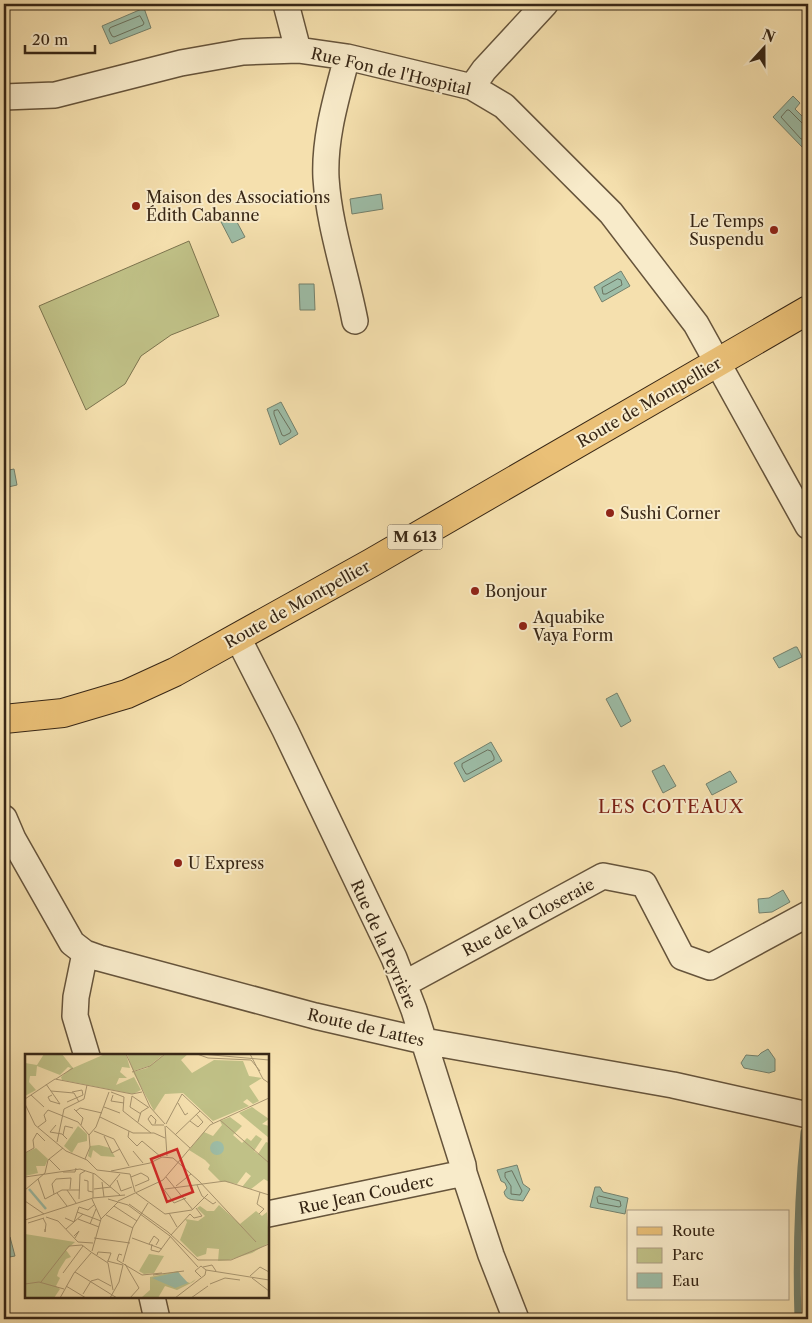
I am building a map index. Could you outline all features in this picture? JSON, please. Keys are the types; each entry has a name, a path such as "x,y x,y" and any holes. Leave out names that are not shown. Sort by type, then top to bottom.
{"main road":[{"name":"Route de Montpellier","path":"4,719 63,713 127,694 175,672 479,501 808,310"}],"street":[{"path":"286,4 298,50"},
{"path":"472,87 484,70 544,4"},
{"name":"Rue Fon de l'Hospital","path":"4,98 56,96 180,63 243,52 298,50 347,57 472,87 504,106 611,213 696,324 808,526"},
{"path":"347,57 332,114 327,146 326,176 329,205 356,321"},
{"name":"Rue de la Peyrière","path":"238,638 285,730 394,958 424,1041 491,1255 516,1319"},
{"name":"Route de Lattes","path":"4,818 13,839 72,943 85,953 315,1016 424,1041 673,1085 808,1115"},
{"name":"Rue de la Closeraie","path":"404,984 603,876 644,884 682,957 710,967 808,914"},
{"path":"85,953 76,997 75,1016 86,1054"},
{"name":"Rue Jean Couderc","path":"269,1214 464,1173"},
{"path":"152,1298 157,1319"}],"green space":[{"path":"189,241 219,316 171,335 141,356 125,384 86,410 39,306"}],"water":[{"path":"144,8 151,28 110,44 102,26"},
{"path":"793,96 800,103 795,109 808,122 808,142 803,148 773,117"},
{"path":"381,194 383,209 352,214 350,199"},
{"path":"231,211 245,237 232,243 219,218"},
{"path":"621,271 630,286 602,302 594,287"},
{"path":"299,284 314,284 315,310 300,310"},
{"path":"281,402 298,434 280,445 267,409"},
{"path":"14,469 17,485 4,488 4,471"},
{"path":"797,647 802,657 779,668 773,658"},
{"path":"617,693 631,721 621,727 606,699"},
{"path":"491,742 502,761 464,782 454,763"},
{"path":"664,765 676,786 663,793 652,771"},
{"path":"730,771 737,782 712,795 706,784"},
{"path":"783,890 790,902 772,912 759,913 758,899 769,898"},
{"path":"768,1049 775,1059 775,1071 769,1073 744,1068 741,1063 746,1055 758,1056"},
{"path":"517,1165 523,1184 530,1189 523,1201 511,1200 505,1195 504,1192 507,1188 505,1183 501,1181 497,1170"},
{"path":"595,1187 600,1187 603,1192 628,1198 625,1214 590,1207"},
{"path":"4,1232 10,1237 15,1256 4,1258"}],"waterway":[{"path":"798,1319 798,1225 804,1132"}],"place":[{"name":"Maison des Associations Édith Cabanne","path":"136,206"},
{"name":"Le Temps Suspendu","path":"774,230"},
{"name":"Sushi Corner","path":"610,513"},
{"name":"Bonjour","path":"475,591"},
{"name":"Aquabike Vaya Form","path":"523,626"},
{"name":"U Express","path":"178,863"}],"district":[{"name":"LES COTEAUX","path":"671,807"}]}
